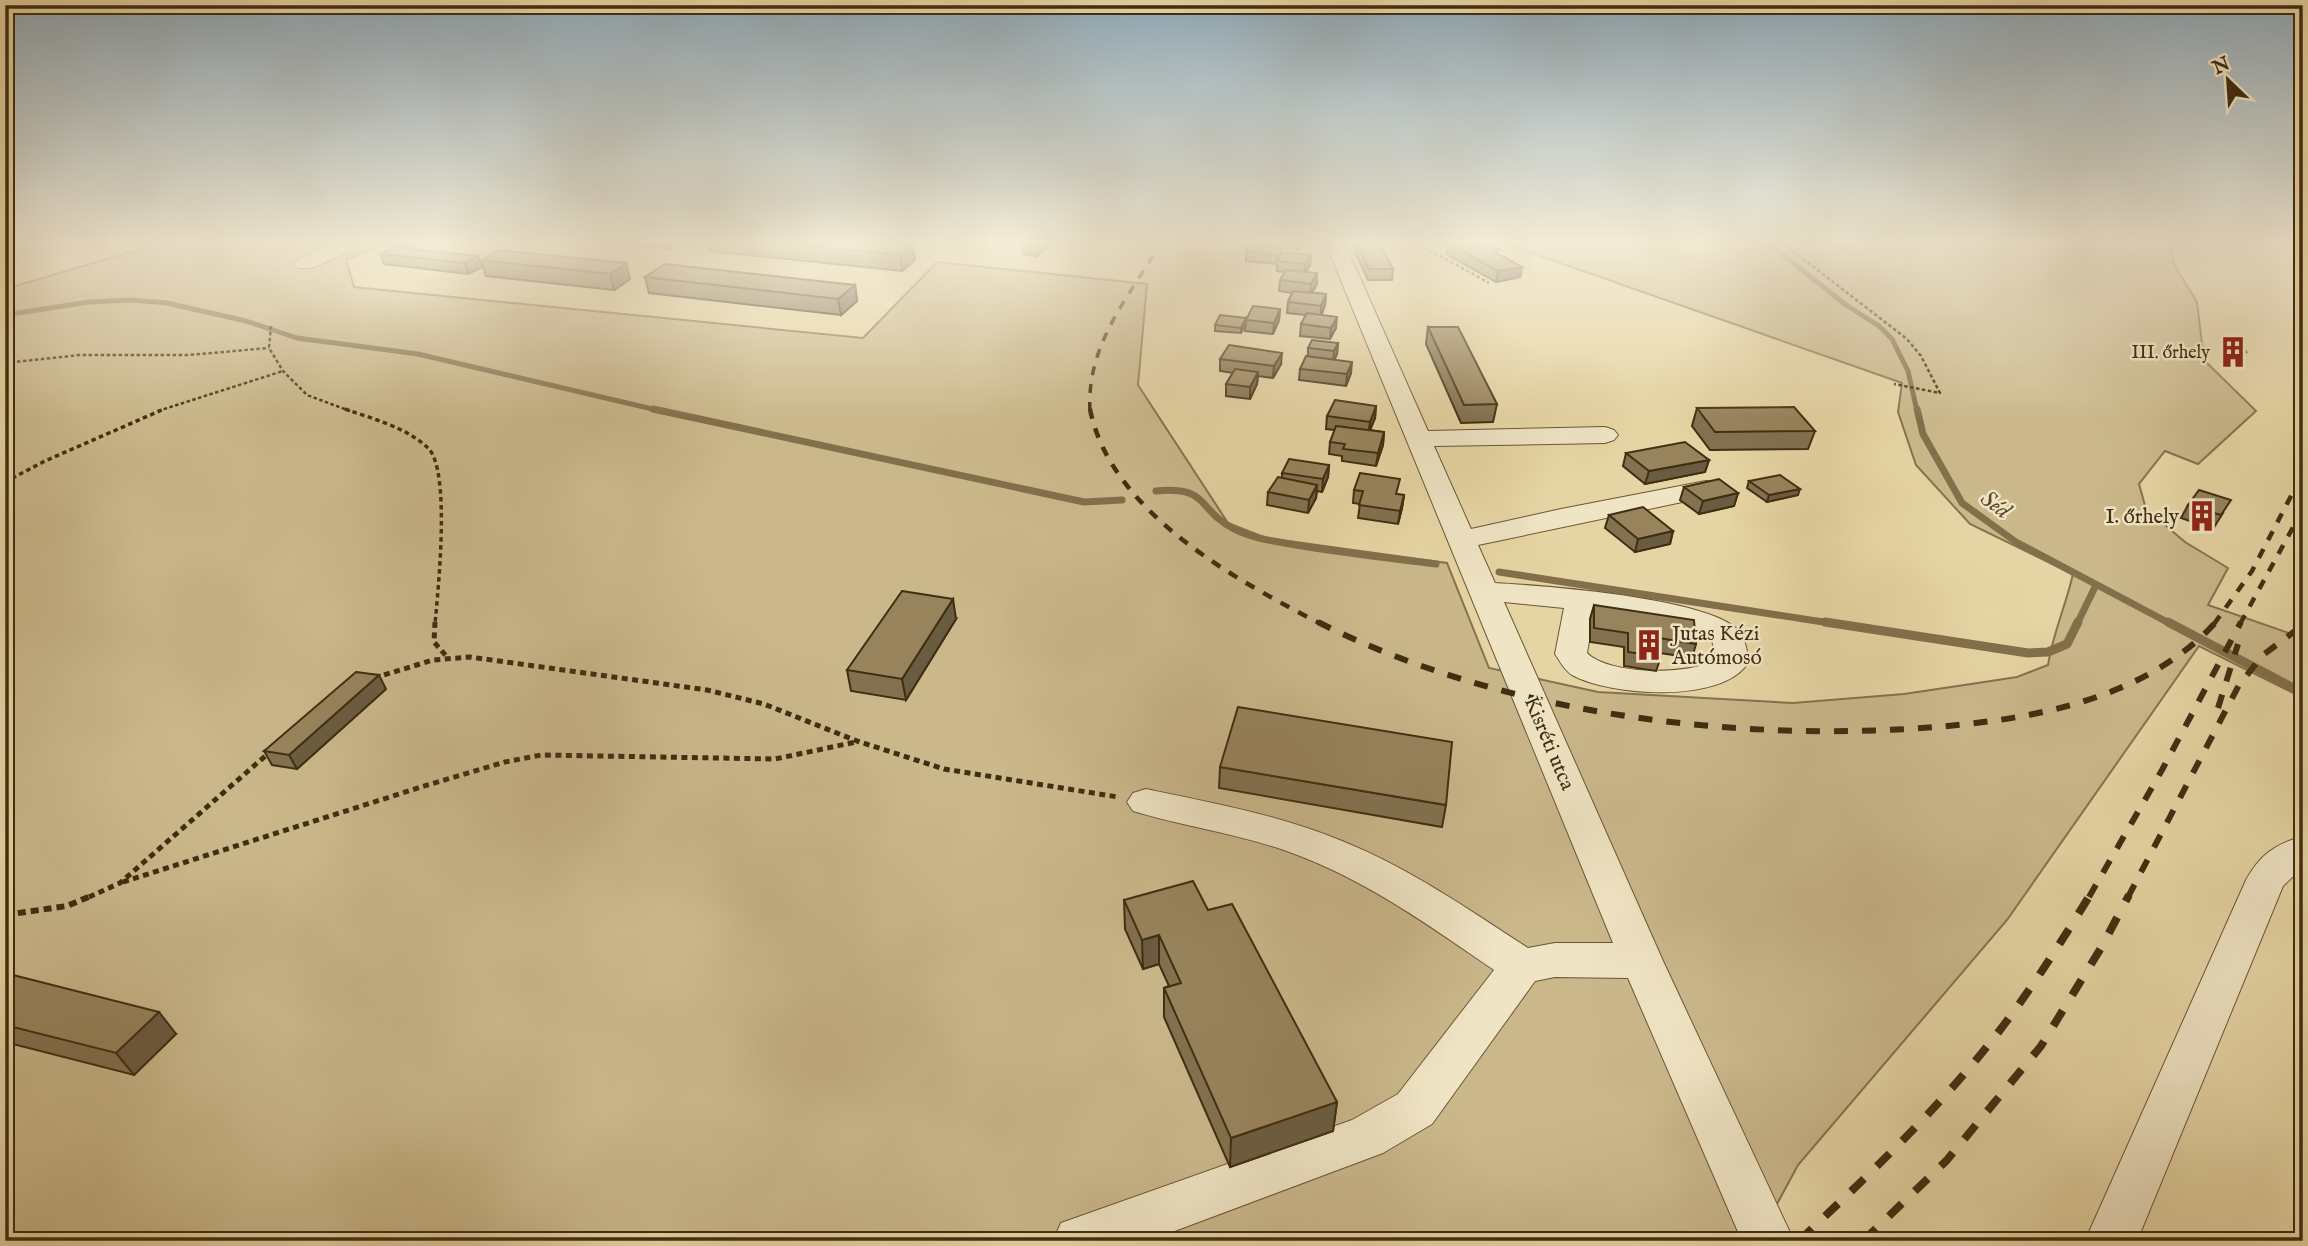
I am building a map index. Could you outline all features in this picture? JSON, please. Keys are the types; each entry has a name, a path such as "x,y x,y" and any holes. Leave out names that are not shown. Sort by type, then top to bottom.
{"street":[{"name":"Kisréti utca","path":"1360,302 1642,961 1768,1241"},
{"path":"1418,439 1605,435"},
{"path":"1462,540 1561,517 1706,489"},
{"path":"1484,592 1533,593 1581,600 1677,615 1706,623 1722,632 1730,644 1731,663 1726,670 1708,678 1683,681 1630,677 1588,669 1578,664 1571,654 1581,600"},
{"path":"1146,802 1236,822 1327,850 1407,889 1522,966"},
{"path":"2111,1241 2266,880 2279,862 2301,850"},
{"path":"1079,1241 1366,1137 1415,1109 1522,966 1555,960 1642,961"}],"path":[{"path":"1860,302 1908,339 1921,356 1941,393 1894,384"},
{"path":"271,328 269,348 283,371 307,395 396,428 431,450 438,470 442,531 434,642 447,657"},
{"path":"5,363 80,355 188,355 269,348"},
{"path":"5,482 45,461 155,412 283,371"},
{"path":"368,680 447,657 470,657 707,690 764,704 857,741 944,769 1146,802"},
{"path":"7,917 66,906 120,883 505,762 541,755 775,758 857,741"},
{"path":"120,883 277,746"}],"shaded area":[{"path":"5,302 505,302 863,338 898,302 1145,302 1138,385 1228,523 1266,538 1447,563 1489,668 1598,692 1793,703 1904,694 2017,677 2048,665 2073,574 1970,524 1916,465 1898,412 1902,383 1672,302 2197,302 2204,360 2256,411 2198,464 2165,451 2139,484 2146,509 2185,542 2228,568 2208,605 2303,638 2303,698 2199,646 2007,920 1798,1165 1757,1241 5,1241"}],"building":[{"path":"1289,302 1323,302 1321,306"},
{"path":"1253,306 1280,309 1274,323 1246,320"},
{"path":"1307,313 1337,317 1331,328 1301,324"},
{"path":"1220,315 1246,318 1241,328 1215,325"},
{"path":"1428,327 1458,327 1497,404 1464,405"},
{"path":"1312,340 1338,343 1334,351 1308,348"},
{"path":"2226,341 2242,344 2246,352 2230,349"},
{"path":"1229,345 1282,353 1274,366 1220,359"},
{"path":"1306,356 1352,362 1347,374 1300,369"},
{"path":"1235,369 1258,372 1250,387 1226,384"},
{"path":"1335,400 1376,406 1370,422 1327,416"},
{"path":"1794,407 1815,431 1715,432 1697,408"},
{"path":"1336,426 1384,432 1378,453 1343,449 1345,444 1330,442"},
{"path":"1685,442 1709,460 1649,471 1626,453"},
{"path":"1289,459 1329,465 1323,479 1282,473"},
{"path":"1360,473 1400,479 1396,494 1404,495 1400,511 1359,505 1363,491 1354,490"},
{"path":"1780,475 1800,489 1769,495 1749,481"},
{"path":"1278,477 1317,485 1309,500 1268,492"},
{"path":"1719,479 1738,493 1703,501 1684,487"},
{"path":"2199,490 2231,500 2221,515 2188,505"},
{"path":"1643,507 1673,531 1638,539 1609,515"},
{"path":"902,591 953,599 902,679 847,670"},
{"path":"1594,605 1694,620 1696,644 1659,638 1661,657 1628,652 1628,633 1594,628"},
{"path":"356,672 379,675 289,755 264,751"},
{"path":"1238,707 1452,742 1446,805 1220,767"},
{"path":"1193,881 1208,910 1232,904 1337,1102 1231,1138 1164,988 1181,983 1159,935 1142,940 1124,900"},
{"path":"5,973 159,1012 116,1053 5,1025"}],"waterway":[{"path":"5,315 88,302"},
{"path":"157,302 246,321 297,338 418,354 661,411"},
{"name":"Séd","path":"1842,302 1879,326 1892,339 1908,371 1917,411"},
{"path":"653,409 1084,502 1122,500"},
{"name":"Séd","path":"1917,409 1923,434 1962,503 2016,542 2171,624"},
{"path":"1156,491 1173,490 1195,496 1222,522 1256,537 1436,564"},
{"path":"1499,572 1836,624"},
{"path":"2077,624 2096,585"},
{"path":"1825,622 2028,653 2048,652 2067,644 2077,624"},
{"name":"Séd","path":"2168,622 2303,693"}],"railway":[{"path":"1090,409 1095,365 1102,344 1124,302"},
{"path":"1090,409 1102,446 1123,480 1149,511 1181,539 1216,564 1321,624"},
{"path":"2214,624 2252,571 2303,473"},
{"path":"2240,624 2303,509"},
{"path":"1318,622 1389,654 1463,679 1540,700 1619,715 1700,725 1859,731 1936,727 2011,718 2086,700 2122,687 2156,670 2188,648 2214,624"},
{"path":"2089,897 2162,770 2241,622"},
{"path":"2128,897 2239,685 2263,655 2303,625"},
{"path":"2218,708 2238,644"},
{"path":"1799,1241 1916,1127 1960,1079 2011,1016 2090,895"},
{"path":"1863,1241 1947,1160 2041,1046 2101,948 2129,895"}],"place":[{"name":"III. őrhely","path":"2233,352"},
{"name":"I. őrhely","path":"2202,516"},
{"name":"Jutas Kézi Autómosó","path":"1649,645"}]}
